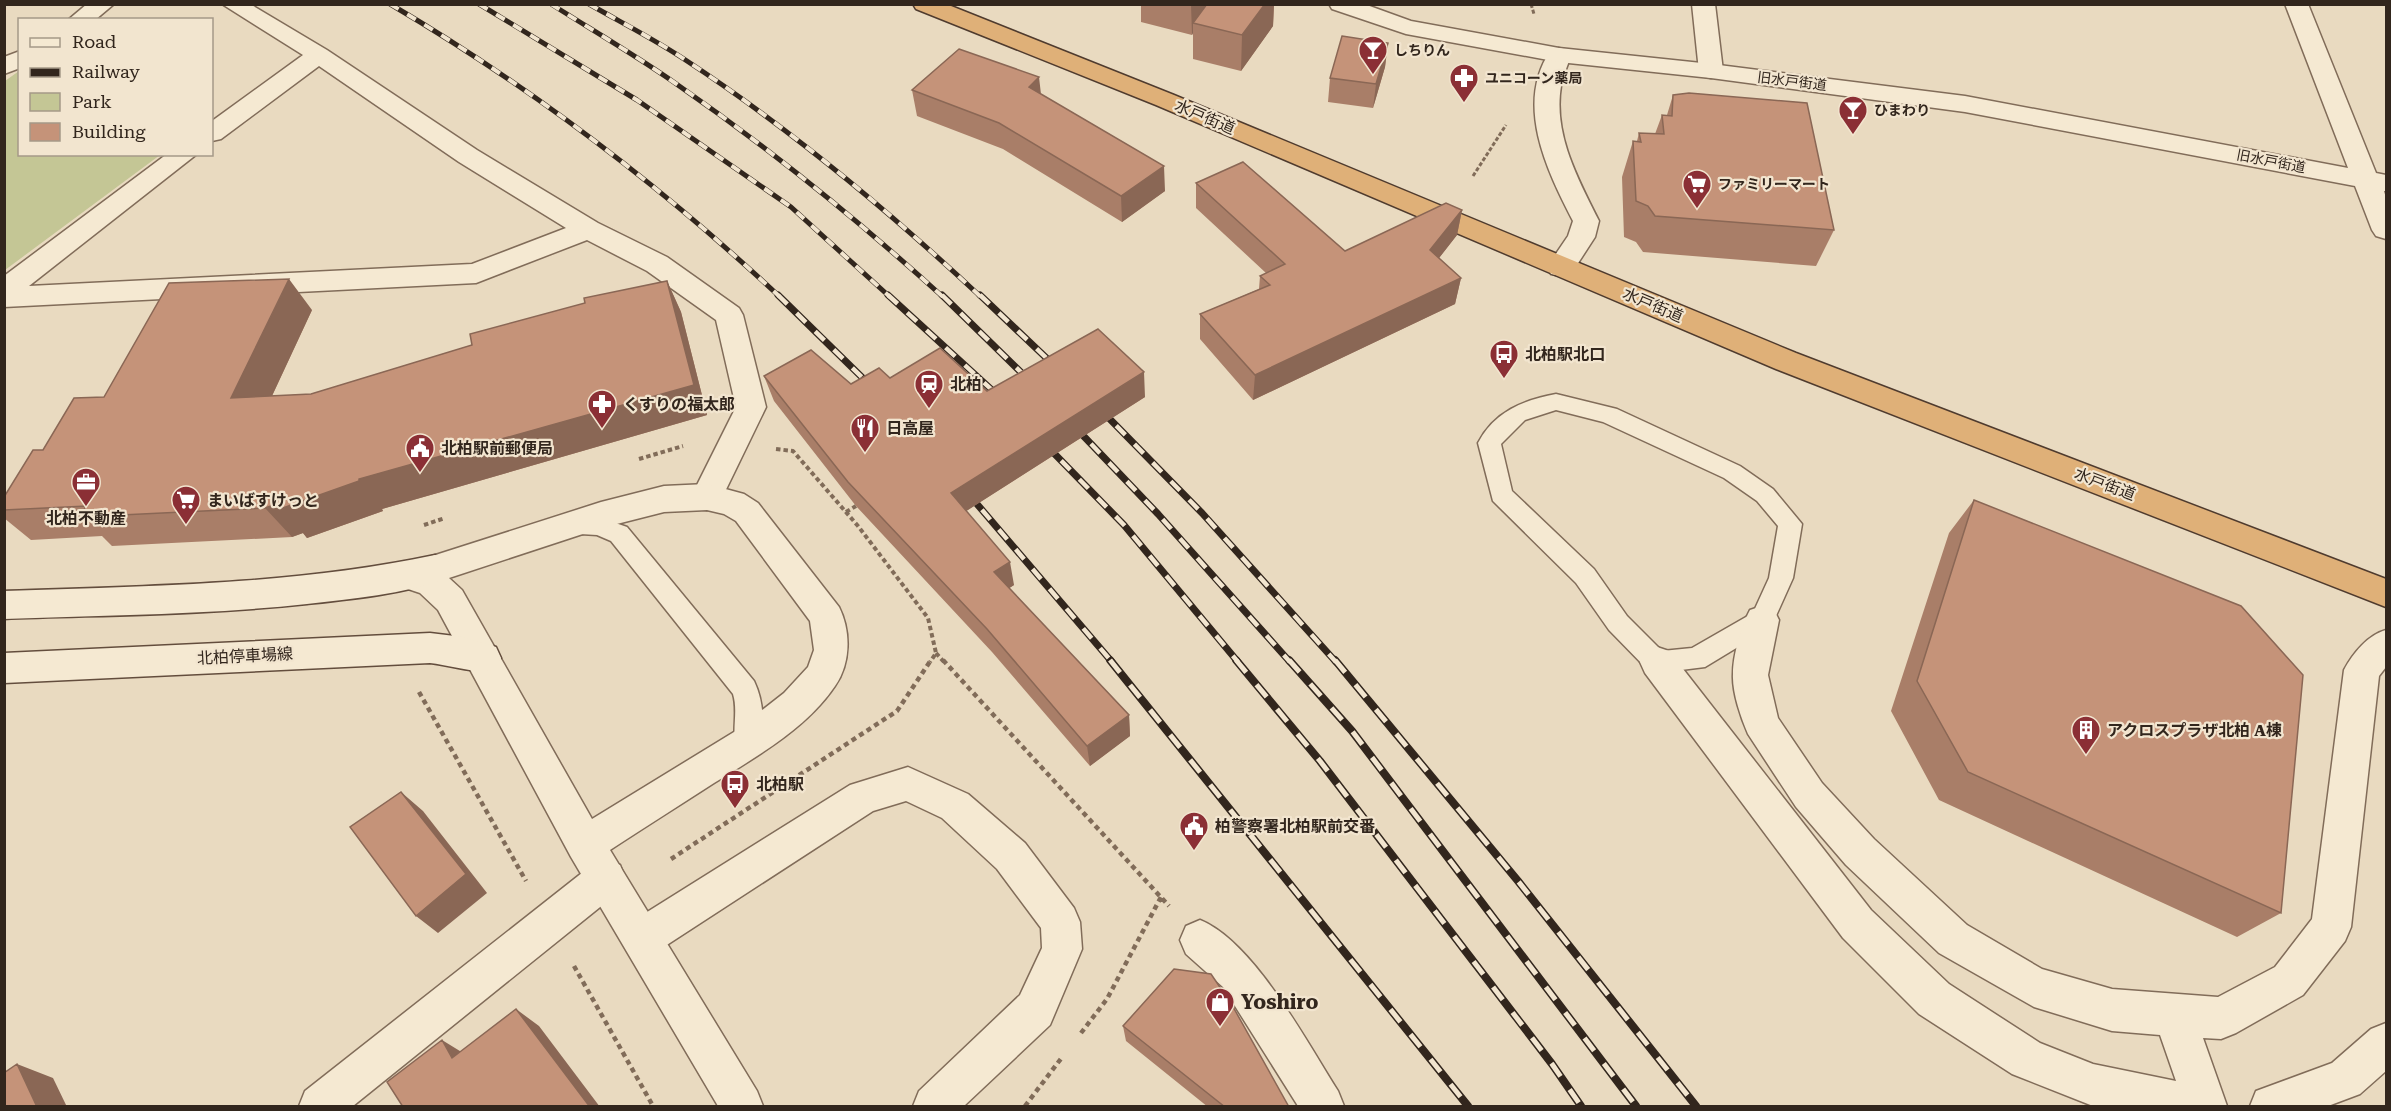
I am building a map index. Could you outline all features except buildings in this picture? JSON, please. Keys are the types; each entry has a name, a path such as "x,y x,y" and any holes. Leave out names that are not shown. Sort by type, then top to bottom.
{"highway":[{"name":"水戸街道","path":"924,4 1165,100 1786,361 2386,593"}],"street":[{"path":"82,18 103,4"},
{"path":"233,4 319,55 468,156 588,229 657,264 729,315 751,407 707,497"},
{"name":"旧水戸街道","path":"1340,4 1406,27 1559,55 1711,71 1965,104 2377,181"},
{"path":"1703,4 1711,71"},
{"path":"2296,4 2377,181 2386,230"},
{"path":"213,132 319,55"},
{"path":"1559,55 1549,86 1547,116 1563,175 1586,221 1581,237 1562,267"},
{"path":"4,67 18,59"},
{"path":"213,107 237,114"},
{"path":"4,291 181,156"},
{"path":"4,297 476,273 588,229"},
{"path":"4,604 284,593 341,587 421,572 664,499 707,497 733,503 747,512 827,617 831,650 823,675 797,704 747,743 585,844"},
{"path":"421,572 440,588 484,658 585,844 742,1107"},
{"path":"1762,620 1750,675 1761,723 1809,795 1860,852 1953,939 2034,987 2112,1010 2221,1018 2289,981 2331,927 2362,670 2386,644"},
{"name":"北柏停車場線","path":"4,668 430,648 464,652 484,658"},
{"path":"1657,662 1857,924 1934,999 2026,1059 2093,1085 2193,1107"},
{"path":"642,938 863,797 908,784 955,806 1011,856 1060,922 1062,949 1035,1010 934,1107"},
{"path":"320,1107 606,878"},
{"path":"1200,940 1237,973 1323,1107"},
{"path":"2174,1015 2206,1107"},
{"path":"2271,1107 2345,1079 2386,1044"}],"lane":[{"path":"1556,402 1609,415 1732,472 1765,495 1790,524 1781,578 1762,620 1696,659 1657,662 1618,623 1585,576 1501,495 1489,443 1509,418 1534,405 1556,402"},
{"path":"569,526 598,526 620,534 745,689 750,707 747,743"}],"path":[{"path":"1473,176 1508,123"},
{"path":"846,512 856,506"},
{"path":"936,653 1200,940"},
{"path":"408,692 420,693 653,1107"},
{"path":"1080,1035 1107,999 1161,897"},
{"path":"1025,1107 1066,1053"}],"green space":[{"path":"18,72 18,156 159,156 5,270 5,81"}],"railway":[{"path":"390,4 494,69 593,140 688,216 780,297"},
{"path":"479,4 637,100 791,207 890,297"},
{"path":"551,4 660,73 745,133 846,213 943,297"},
{"path":"589,4 675,53 764,115 876,203 981,297"},
{"path":"778,295 875,390"},
{"path":"888,295 1004,401"},
{"path":"942,295 1033,384"},
{"path":"980,295 1059,370"},
{"path":"1098,407 1202,513 1336,662"},
{"path":"1073,425 1158,514 1290,662"},
{"path":"1043,442 1124,525 1238,662"},
{"path":"965,490 1112,662"},
{"path":"1110,660 1468,1106"},
{"path":"1236,660 1320,761 1552,1064 1581,1106"},
{"path":"1289,660 1352,731 1636,1106"},
{"path":"1335,660 1518,881 1696,1106"}],"place":[{"name":"しちりん","path":"1373,76"},
{"name":"ユニコーン薬局","path":"1464,104"},
{"name":"ひまわり","path":"1853,136"},
{"name":"ファミリーマート","path":"1697,210"},
{"name":"北柏駅北口","path":"1504,380"},
{"name":"北柏","path":"929,410"},
{"name":"くすりの福太郎","path":"602,430"},
{"name":"日高屋","path":"865,454"},
{"name":"北柏駅前郵便局","path":"420,474"},
{"name":"北柏不動産","path":"86,508"},
{"name":"まいばすけっと","path":"186,526"},
{"name":"アクロスプラザ北柏 A棟","path":"2086,756"},
{"name":"北柏駅","path":"735,810"},
{"name":"柏警察署北柏駅前交番","path":"1194,852"},
{"name":"Yoshiro","path":"1220,1028"}]}
